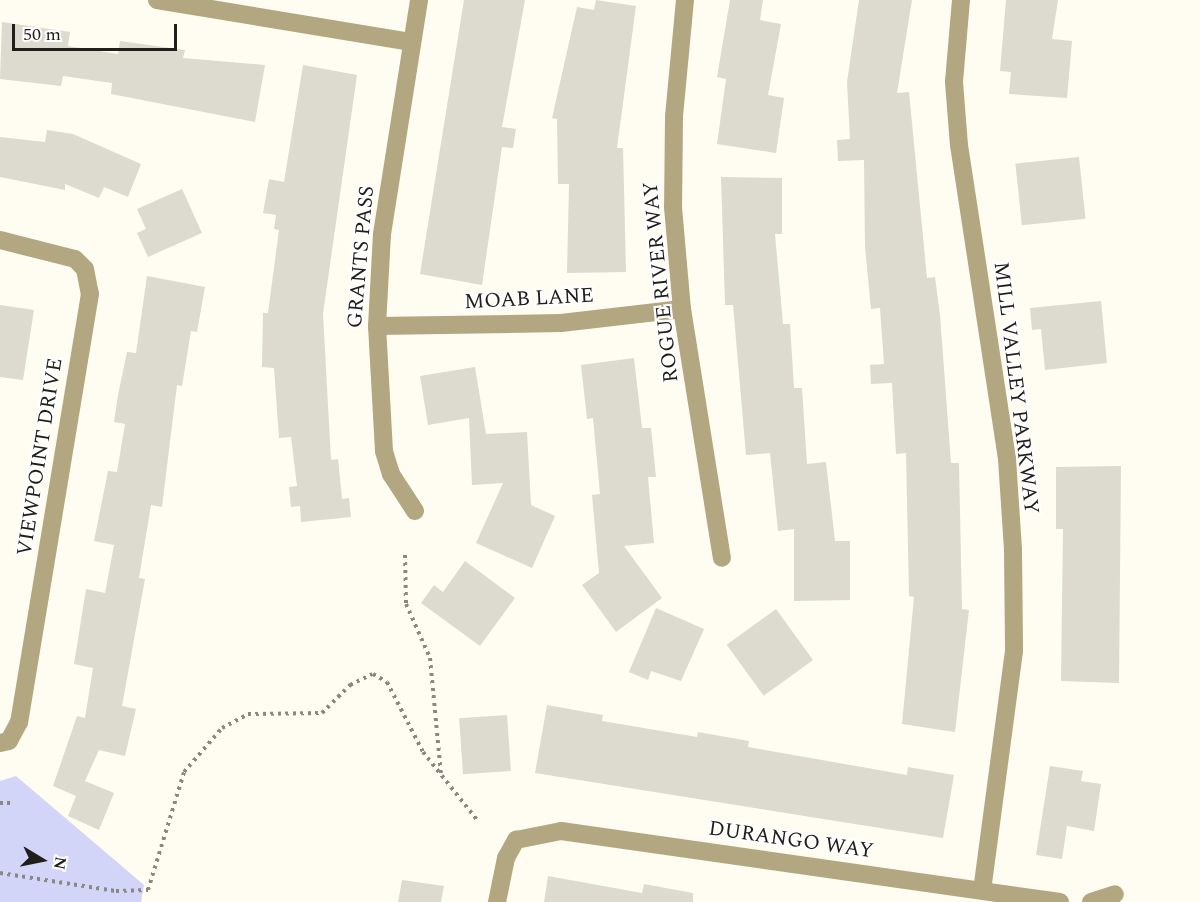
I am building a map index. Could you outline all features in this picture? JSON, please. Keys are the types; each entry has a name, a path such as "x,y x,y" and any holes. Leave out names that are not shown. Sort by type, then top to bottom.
{"street":[{"path":"156,0 412,42"},
{"name":"GRANTS PASS","path":"415,511 391,474 384,451 377,326 382,234 419,0"},
{"name":"ROGUE RIVER WAY","path":"685,0 672,162 682,309 722,558"},
{"name":"MILL VALLEY PARKWAY","path":"961,0 954,82 959,145 1007,459 1013,550 1014,651 982,890"},
{"name":"VIEWPOINT DRIVE","path":"0,240 75,259 84,269 90,294 19,722 5,742"},
{"name":"MOAB LANE","path":"377,326 561,323 682,309"},
{"name":"DURANGO WAY","path":"497,902 506,858 516,840 540,832 601,834 1060,902"},
{"path":"1091,902 1115,894"}],"path":[{"path":"405,555 406,603 430,658 441,776"},
{"path":"0,873 116,891 148,890 184,772 214,736 248,714 322,713 366,676 387,682 441,776 477,820"},
{"path":"0,803 12,803"}],"shaded area":[{"path":"16,776 144,885 141,902 0,902 0,781"}],"building":[{"path":"464,0 525,0 502,127 516,129 513,148 502,147 482,285 420,274"},
{"path":"596,0 636,6 617,148 623,148 626,272 567,273 569,184 558,184 557,119 552,118 577,7 594,10"},
{"path":"730,0 763,0 760,20 781,24 768,95 784,98 776,153 717,144 726,79 717,77"},
{"path":"859,0 912,0 897,93 909,92 927,278 935,277 951,463 959,463 962,609 969,610 955,732 902,724 914,597 909,596 906,453 896,454 892,383 871,384 870,365 884,364 880,308 871,309 865,247 864,160 838,161 837,140 850,139 847,82"},
{"path":"1006,0 1058,0 1052,39 1072,41 1067,98 1009,94 1011,72 1000,71"},
{"path":"2,22 70,32 68,46 118,54 120,41 185,50 183,58 265,65 255,122 111,94 112,83 63,76 61,86 0,79"},
{"path":"303,65 357,75 323,314 331,460 338,459 342,499 349,498 351,517 301,522 300,506 291,507 289,487 297,486 291,437 279,438 274,368 262,367 263,313 268,313 279,230 274,229 276,215 263,213 269,179 284,182"},
{"path":"47,130 73,134 141,164 128,197 104,187 99,198 65,184 65,190 0,177 0,137 45,142"},
{"path":"1079,157 1085,219 1022,225 1015,164"},
{"path":"721,177 782,178 782,234 775,234 783,324 790,324 794,388 802,388 807,464 826,462 835,541 850,541 850,600 794,601 794,529 778,531 770,453 746,455 733,305 725,305"},
{"path":"182,189 202,233 148,257 137,233 146,229 137,209"},
{"path":"147,276 205,287 197,332 191,331 182,386 177,385 162,507 151,505 139,578 145,579 122,706 136,709 125,756 99,750 85,781 114,793 99,830 68,816 76,796 53,786 77,716 85,718 93,668 74,664 86,589 105,593 114,545 94,541 108,471 117,472 125,424 114,422 118,395 127,352 136,353"},
{"path":"1101,301 1107,363 1045,370 1041,329 1032,330 1030,308"},
{"path":"0,305 34,310 23,380 0,377"},
{"path":"634,358 642,428 651,428 656,477 648,477 654,543 624,546 662,598 616,632 582,585 599,573 592,495 600,494 593,418 587,419 581,365"},
{"path":"475,367 486,434 527,432 531,505 555,516 532,568 476,543 503,483 472,485 469,418 428,425 420,376"},
{"path":"1121,466 1119,683 1061,681 1063,529 1056,529 1056,467"},
{"path":"465,561 515,598 480,646 421,603 434,585 443,592"},
{"path":"656,608 704,629 681,681 651,671 648,680 629,672"},
{"path":"776,609 813,660 764,696 727,645"},
{"path":"547,705 603,715 602,721 697,737 698,732 749,741 748,747 907,775 908,767 954,775 943,838 535,773"},
{"path":"507,715 511,771 463,774 459,718"},
{"path":"1050,766 1083,771 1081,781 1101,784 1094,831 1067,826 1062,859 1036,855"},
{"path":"548,876 642,893 641,898 644,884 693,893 693,902 544,902"},
{"path":"402,880 444,886 441,902 398,902"}]}
